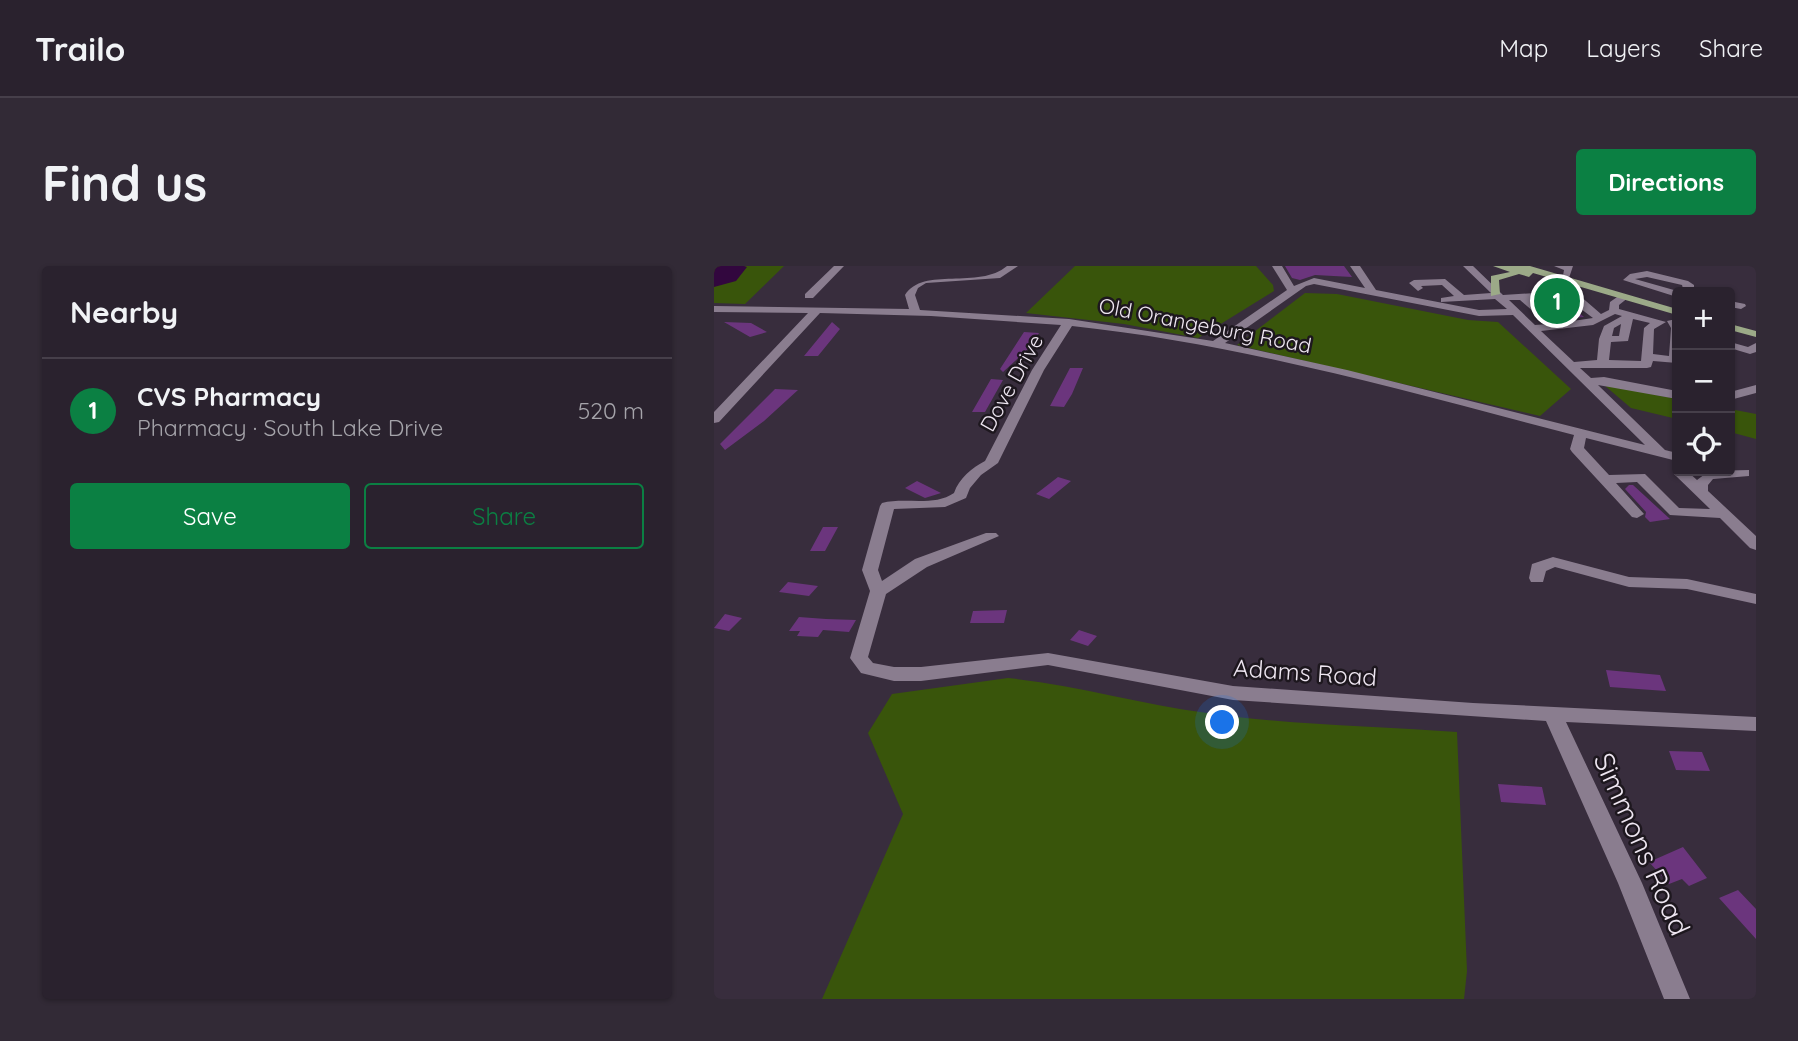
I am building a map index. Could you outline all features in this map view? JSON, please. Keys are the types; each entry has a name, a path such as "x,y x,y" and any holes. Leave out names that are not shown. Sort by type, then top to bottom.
{"main road":[{"path":"1498,266 1624,297"},
{"path":"1520,266 1624,297 1672,315"},
{"path":"1497,296 1494,278 1502,274 1554,280"},
{"path":"1735,328 1756,334"}],"street":[{"path":"809,296 839,266"},
{"path":"915,311 911,294 914,285 919,281 953,274 1000,275 1013,266"},
{"path":"1277,266 1293,292"},
{"path":"1354,266 1372,291"},
{"path":"1468,266 1672,464"},
{"path":"1559,266 1570,268 1565,279"},
{"path":"1672,293 1628,280 1638,273 1651,274 1689,287"},
{"path":"1215,345 1307,282 1363,278"},
{"path":"1326,282 1372,291 1420,294 1443,300 1569,295 1601,318"},
{"path":"1461,298 1446,282 1414,283 1420,294 1479,313 1514,312"},
{"path":"1522,296 1556,326"},
{"path":"1614,311 1614,304 1624,297"},
{"path":"1735,305 1741,306"},
{"name":"Old Orangeburg Road","path":"714,309 915,311 1069,323 1215,345 1672,456"},
{"path":"714,419 818,310"},
{"path":"1532,329 1601,318 1614,311 1657,323"},
{"path":"1605,364 1602,357 1604,339 1612,323 1630,317"},
{"path":"1604,339 1624,340 1630,317"},
{"path":"1570,366 1647,365 1649,328 1672,318"},
{"name":"Dove Drive","path":"877,591 870,570 887,506 939,504 955,501 961,495 963,487 976,472 991,463 1038,370 1069,323"},
{"path":"1735,346 1753,349"},
{"path":"1738,357 1753,349"},
{"path":"1647,357 1675,360 1675,350"},
{"path":"1587,382 1604,382 1672,394"},
{"path":"1735,395 1756,389"},
{"path":"1565,429 1603,433 1614,430 1618,424 1608,403"},
{"path":"1581,433 1577,449 1637,514"},
{"path":"1701,492 1701,484 1709,475 1743,473"},
{"path":"1684,476 1756,545"},
{"path":"1605,480 1640,477 1675,512 1724,514"},
{"path":"877,591 921,563 991,536"},
{"path":"1537,578 1538,568 1562,563 1629,582 1687,584 1756,599"},
{"name":"Adams Road","path":"877,591 859,658 867,668 894,674 950,671 1034,659 1061,660 1224,692 1756,724"},
{"name":"Simmons Road","path":"1552,713 1630,883 1677,999"}],"green space":[{"path":"714,266 784,266 745,304 714,303"},
{"path":"1075,266 1256,266 1273,285 1274,291 1198,338 1124,324 1026,313"},
{"path":"1305,293 1337,294 1468,320 1498,322 1571,389 1540,416 1237,345"},
{"path":"1604,385 1672,398 1672,418 1631,408"},
{"path":"1735,410 1756,414 1756,439 1735,433"},
{"path":"1008,678 1238,717 1457,732 1467,971 1464,999 822,999 903,814 868,733 892,694"}],"shaded area":[{"path":"714,266 747,267 736,281 714,287"}],"building":[{"path":"1285,266 1344,266 1352,277 1315,275 1300,280 1292,278"},
{"path":"1564,300 1584,317 1559,319 1538,301"},
{"path":"724,322 751,323 767,332 750,337"},
{"path":"832,322 840,329 818,356 804,356"},
{"path":"1024,332 1039,333 1029,348 1003,372 1000,369"},
{"path":"1070,368 1083,368 1072,394 1064,407 1050,406"},
{"path":"991,379 1003,380 985,412 972,412"},
{"path":"775,389 798,390 764,421 725,450 720,444"},
{"path":"1058,477 1071,481 1049,499 1036,494"},
{"path":"917,481 941,493 925,498 905,488"},
{"path":"1633,485 1670,519 1650,522 1645,517 1646,512 1625,489"},
{"path":"823,527 838,527 825,551 810,551"},
{"path":"788,582 818,586 809,596 779,592"},
{"path":"1007,610 1004,623 970,623 973,611"},
{"path":"725,614 742,618 729,631 714,628"},
{"path":"799,617 856,620 849,632 823,630 818,637 797,636 800,631 789,631"},
{"path":"1079,630 1097,636 1088,646 1070,640"},
{"path":"1606,670 1660,675 1666,691 1610,687"},
{"path":"1669,751 1702,752 1710,771 1676,770"},
{"path":"1498,784 1542,787 1546,805 1501,802"},
{"path":"1683,847 1707,878 1689,886 1682,879 1669,884 1649,862"},
{"path":"1738,890 1756,909 1756,939 1719,898"}],"place":[{"name":"CVS Pharmacy","path":"1557,301"}]}
